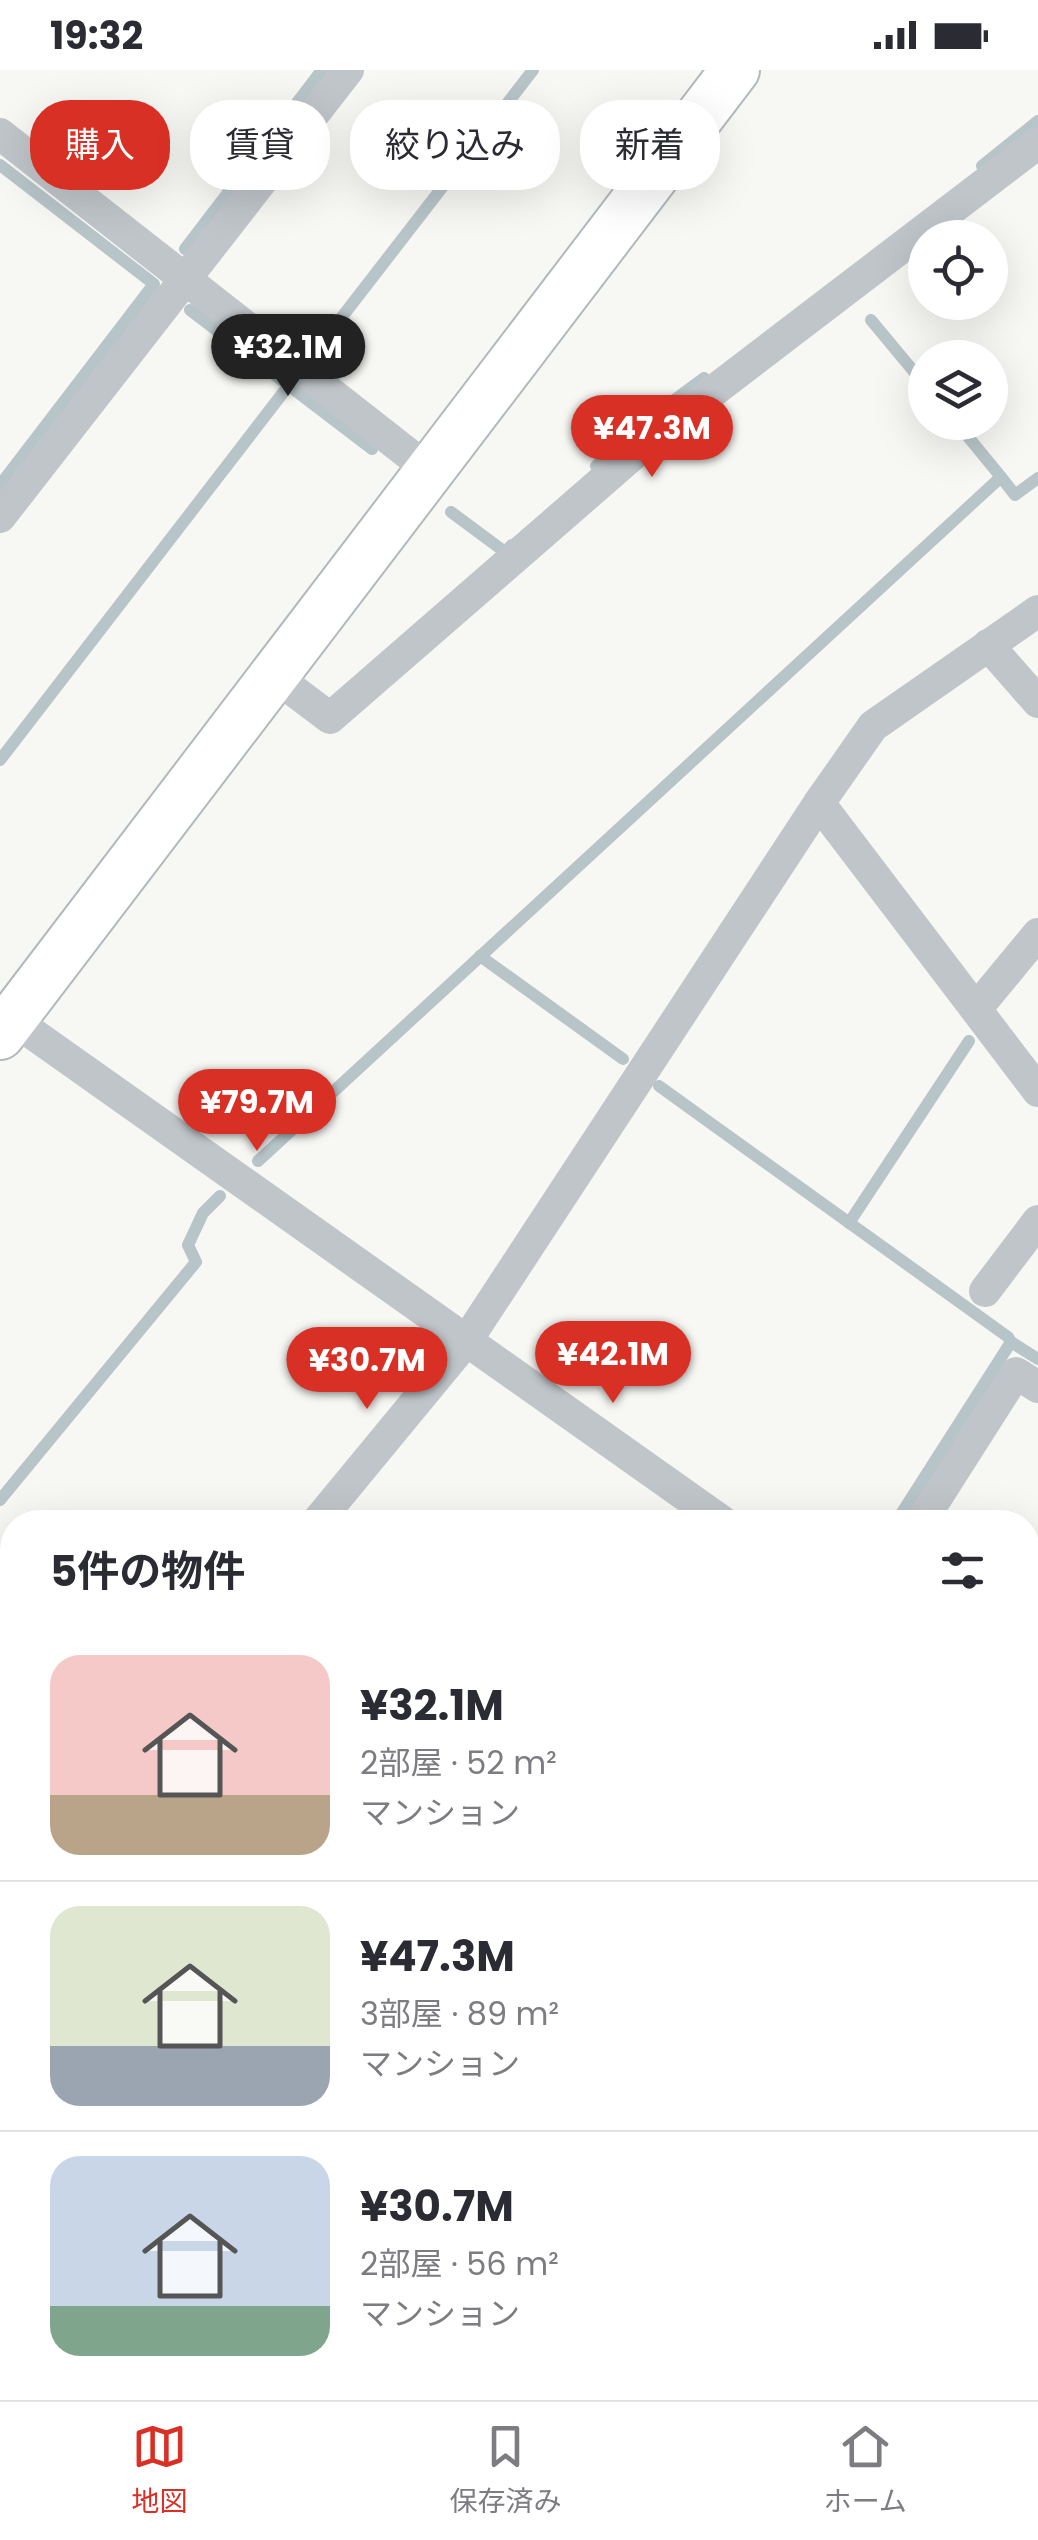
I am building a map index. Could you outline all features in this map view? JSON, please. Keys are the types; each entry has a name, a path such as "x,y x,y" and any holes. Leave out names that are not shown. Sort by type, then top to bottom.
{"street":[{"path":"0,517 348,70"},
{"path":"706,1510 466,1340 6,1027 735,70"},
{"path":"0,134 429,470"},
{"path":"274,675 330,718 652,438 1038,143"},
{"path":"326,1510 466,1340 874,726 1038,611"},
{"path":"988,645 1038,702"},
{"path":"819,804 1038,1091"},
{"path":"976,1009 1038,934"},
{"path":"984,1291 1038,1221"},
{"path":"929,1510 1016,1372 1038,1387"}],"waterway":[{"path":"185,249 322,70"},
{"path":"311,357 533,70"},
{"path":"982,166 1038,121"},
{"path":"0,165 154,284 0,485"},
{"path":"190,310 372,449"},
{"path":"871,320 908,365"},
{"path":"596,466 635,429 704,378"},
{"path":"0,760 289,385"},
{"path":"258,1161 1001,477 971,440"},
{"path":"1001,477 1015,495 1038,478"},
{"path":"451,512 505,552 512,545"},
{"path":"480,956 623,1059"},
{"path":"849,1223 969,1041"},
{"path":"659,1086 1011,1342"},
{"path":"0,1500 196,1262 188,1245 203,1213 220,1196"},
{"path":"904,1510 1011,1342 1038,1359"}]}
